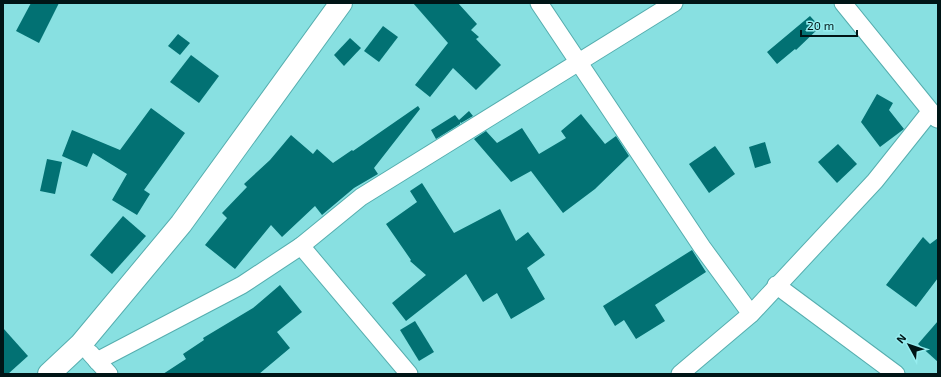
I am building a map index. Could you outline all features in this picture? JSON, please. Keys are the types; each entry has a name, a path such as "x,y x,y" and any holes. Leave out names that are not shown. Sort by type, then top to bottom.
{"street":[{"path":"49,374 81,344 181,224 341,3"},
{"path":"539,3 702,247 751,314"},
{"path":"97,361 242,285 301,246 361,197 674,3"},
{"path":"680,374 751,314 776,285 875,181 934,116 842,3"},
{"path":"301,246 410,374"},
{"path":"776,285 896,374"},
{"path":"81,344 109,374"}],"building":[{"path":"31,3 59,3 39,43 16,31"},
{"path":"413,3 458,3 477,24 471,30 479,37 476,39 501,65 476,90 453,68 430,97 415,85 448,43"},
{"path":"810,16 820,27 796,50 795,49 777,64 767,52"},
{"path":"383,26 398,37 379,62 364,51"},
{"path":"178,34 190,43 180,55 168,46"},
{"path":"350,38 361,48 344,66 334,55"},
{"path":"191,55 219,76 199,103 170,82"},
{"path":"877,94 893,103 889,110 904,129 880,147 861,122"},
{"path":"418,106 420,109 374,168 378,174 354,188 322,215 315,206 282,237 271,225 235,269 205,245 227,218 222,213 247,187 244,184 270,160 291,135 313,154 317,149 333,163"},
{"path":"151,108 185,133 144,190 150,194 137,215 112,200 127,174 93,153 87,167 62,156 72,130 120,150"},
{"path":"469,111 473,116 461,123 460,122 460,124 436,139 431,130 455,115 459,120"},
{"path":"581,114 605,144 616,136 629,156 595,189 563,213 531,171 511,182 474,139 486,131 497,143 522,128 539,154 566,138 561,131"},
{"path":"765,142 771,163 755,168 749,147"},
{"path":"838,144 857,164 837,183 818,162"},
{"path":"715,146 735,174 709,193 689,164"},
{"path":"47,159 62,162 55,194 40,191"},
{"path":"422,183 454,233 500,209 516,241 528,232 545,255 527,268 545,299 511,319 497,293 483,302 466,274 406,321 392,303 426,275 410,261 411,260 386,224 417,202 410,191"},
{"path":"123,216 146,236 112,274 90,255"},
{"path":"923,237 930,244 938,238 938,278 916,307 886,285"},
{"path":"692,250 706,272 655,305 665,321 636,339 624,320 615,326 603,306"},
{"path":"280,285 302,312 277,332 290,348 259,374 163,374 186,359 183,354 204,340 203,338 253,308"},
{"path":"415,321 434,352 419,361 400,330"},
{"path":"938,321 938,362 918,344"},
{"path":"3,328 28,356 8,374 3,374"}]}
